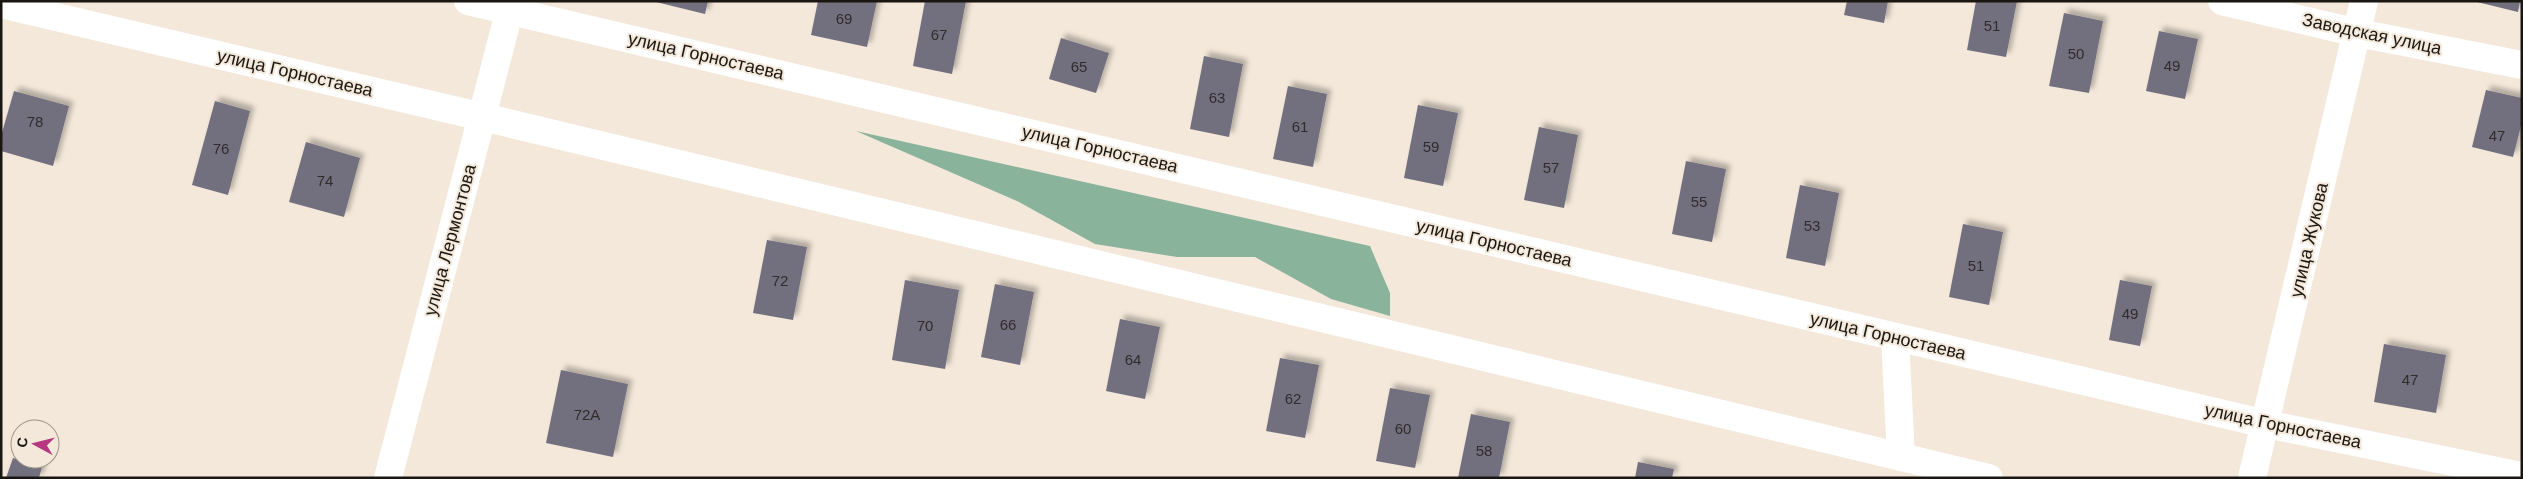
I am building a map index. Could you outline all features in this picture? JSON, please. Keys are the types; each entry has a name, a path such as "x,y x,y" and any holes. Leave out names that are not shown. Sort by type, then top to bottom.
{"street":[{"name":"улица Горностаева","path":"468,1 511,6 1895,338 2266,424 2522,476"},
{"name":"Заводская улица","path":"2222,1 2358,32 2522,65"},
{"name":"улица Жукова","path":"2252,478 2364,1"},
{"name":"улица Горностаева","path":"1,4 483,117 1989,478"},
{"name":"улица Лермонтова","path":"388,478 511,6"},
{"path":"1895,338 1901,457"}],"green space":[{"path":"856,131 1370,246 1390,293 1390,316 1331,299 1255,257 1177,257 1095,244 1019,202"}],"building":[{"path":"652,1 708,1 705,14"},
{"path":"818,1 877,1 867,47 811,35"},
{"path":"925,1 966,1 952,74 913,66"},
{"path":"1847,1 1888,1 1884,23 1844,15"},
{"path":"1976,1 2017,1 2006,57 1967,50"},
{"path":"2473,1 2520,1 2518,12"},
{"path":"2064,13 2103,21 2089,93 2049,86"},
{"path":"2159,31 2198,39 2185,99 2146,91"},
{"path":"1061,38 1109,53 1096,93 1049,79"},
{"path":"1204,56 1243,64 1229,137 1190,129"},
{"path":"1288,86 1327,94 1313,167 1273,159"},
{"path":"2486,90 2522,98 2522,122 2513,157 2472,147"},
{"path":"14,91 69,106 53,166 1,151 1,136"},
{"path":"215,101 250,111 228,195 192,185"},
{"path":"1418,105 1458,113 1443,186 1404,178"},
{"path":"1539,127 1578,135 1564,208 1524,200"},
{"path":"306,142 360,158 344,217 289,202"},
{"path":"1686,161 1726,169 1712,242 1672,234"},
{"path":"1800,185 1839,193 1825,266 1786,258"},
{"path":"1963,224 2003,232 1989,305 1949,297"},
{"path":"767,240 807,247 793,320 753,313"},
{"path":"905,280 959,290 945,369 892,360"},
{"path":"2120,280 2152,286 2140,346 2109,340"},
{"path":"995,284 1034,292 1020,365 981,357"},
{"path":"1120,319 1160,327 1145,399 1106,391"},
{"path":"2384,344 2446,355 2436,413 2374,402"},
{"path":"1280,358 1319,365 1305,438 1266,431"},
{"path":"561,370 628,384 613,457 546,443"},
{"path":"1390,388 1430,395 1415,468 1376,461"},
{"path":"1471,414 1510,422 1499,478 1458,478"},
{"path":"1638,462 1674,469 1672,478 1635,478"},
{"path":"10,467 10,469 41,469 39,478 6,478"}]}
